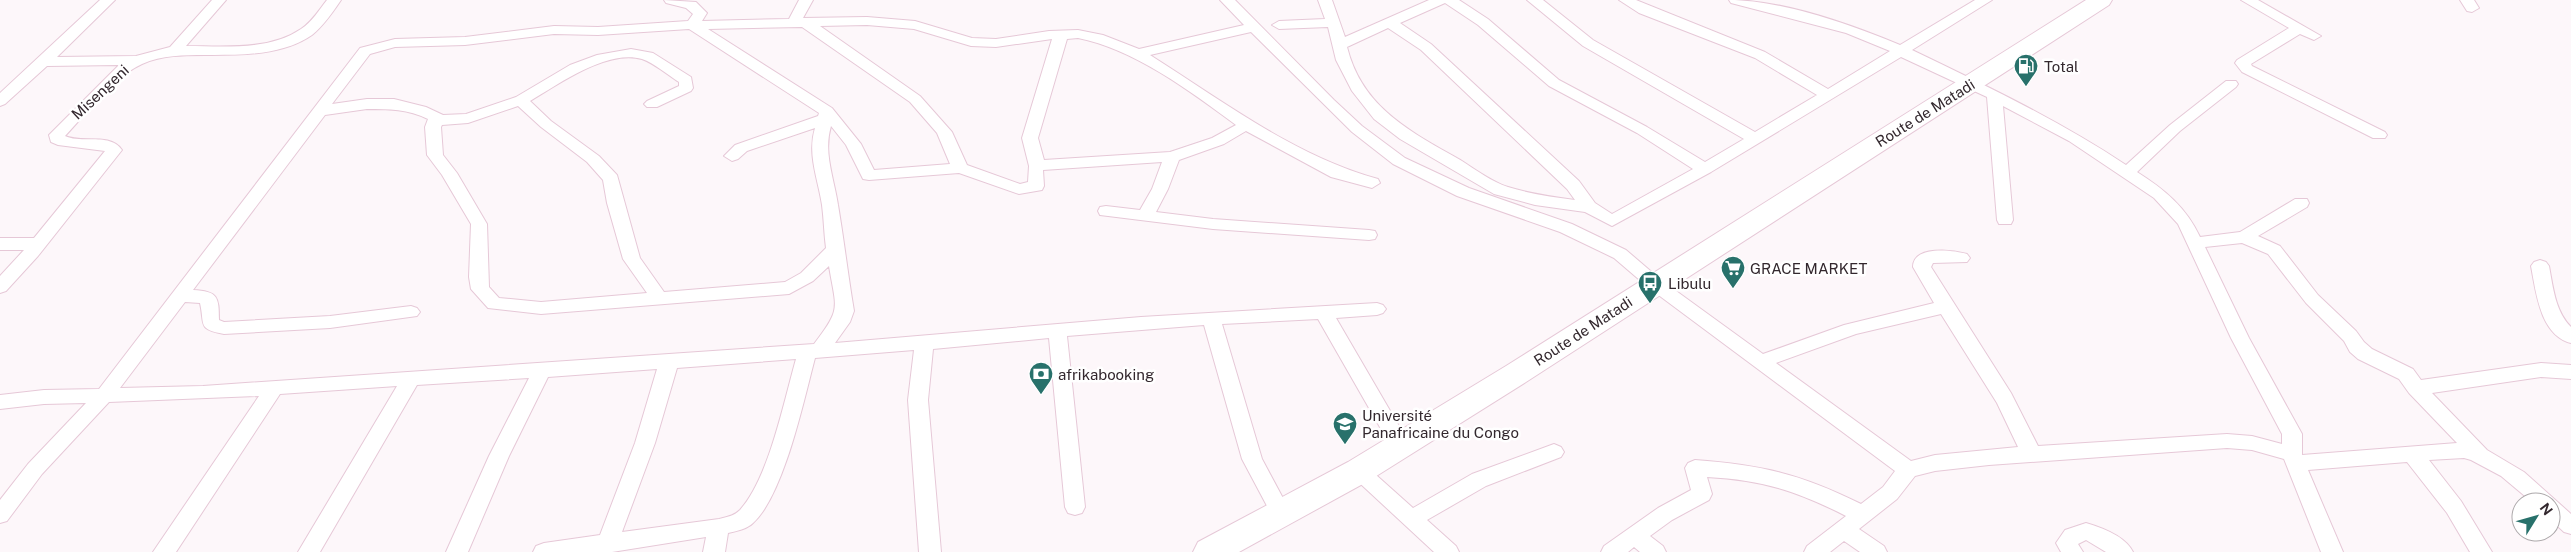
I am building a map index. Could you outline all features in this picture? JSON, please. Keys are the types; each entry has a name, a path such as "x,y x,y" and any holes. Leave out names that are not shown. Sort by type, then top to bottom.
{"highway":[{"name":"Route de Matadi","path":"1222,550 1359,471 1590,328 1655,284 1982,90 2102,0"}],"street":[{"path":"0,101 44,62 108,0"},
{"path":"175,50 219,0"},
{"name":"Misengeni","path":"38,244 114,150 107,144 67,144 57,139 57,135 120,70 138,60 175,50 264,47 286,42 306,32 334,0"},
{"path":"671,0 696,7 700,13 692,25"},
{"path":"799,22 806,0"},
{"path":"1227,0 1336,110 1370,140 1399,160 1463,192 1566,228 1620,254 1655,284 1908,470"},
{"path":"1325,0 1334,23 1343,60 1359,91 1379,116 1406,136 1500,190 1535,200 1589,207"},
{"path":"1404,0 1411,14"},
{"path":"1339,45 1440,0"},
{"path":"1450,0 1483,22 1554,83 1642,130 1705,169"},
{"path":"1534,0 1588,43 1754,138"},
{"path":"1626,0 1644,10 1760,55 1828,95"},
{"path":"1736,0 1851,30 1901,51 2076,138 2129,171 2160,194 2185,222 2240,338 2292,434 2294,459 2332,552"},
{"path":"1390,23 1426,47 1573,185 1589,207 1612,221 1705,169 1985,0"},
{"path":"2248,0 2314,36"},
{"path":"799,22 915,100 944,132 960,168"},
{"path":"0,515 35,469 104,396 181,296 357,58 364,51 378,46 395,43 465,41 554,30 598,31 692,25 799,22 896,22 915,25 971,42 996,43 1061,34 1078,34 1098,38 1138,54 1246,125 1324,167 1372,183"},
{"path":"1279,25 1334,23"},
{"path":"692,25 826,115 853,144 870,175 960,168 1024,190 1036,186 1035,169 1037,166 1030,138 1061,34"},
{"path":"1138,54 1254,27"},
{"path":"2300,28 2242,63 2246,69 2379,135"},
{"path":"319,111 367,104 394,104 421,110 436,118 447,120 468,118 521,100 576,68 602,58 631,53 648,56 686,80 686,88 652,104"},
{"path":"44,62 138,60"},
{"path":"2129,171 2174,128 2231,84"},
{"path":"1982,90 2005,220"},
{"path":"521,100 553,130 593,159 611,179 615,203 632,259 660,298"},
{"path":"732,156 741,148 826,115"},
{"path":"544,552 607,545 719,528 746,518 753,510 780,447 813,351 841,322 845,311 830,205 820,155 819,140 826,115"},
{"path":"436,118 433,127 434,155 449,173 479,224 478,277 480,289 494,304 541,308 789,288 807,277 835,250"},
{"path":"1037,166 1101,160 1172,157 1218,141 1246,125"},
{"path":"1145,216 1160,189 1172,157"},
{"path":"2194,243 2244,237 2302,203"},
{"path":"1106,211 1213,224 1369,235"},
{"path":"2244,237 2274,250 2312,299 2350,336 2357,347 2365,354 2406,374 2416,388 2480,455"},
{"path":"0,244 38,244"},
{"path":"0,287 38,244"},
{"path":"1961,258 1931,257 1922,261 1922,267 1944,307 1992,379 2027,438 2030,454"},
{"path":"2540,266 2550,312 2558,328 2571,337"},
{"path":"181,296 206,297 210,302 210,322 214,326 224,328 330,322 411,312"},
{"path":"1761,362 1828,336 1911,313 1944,307"},
{"path":"0,402 44,397 203,394 411,378 669,362 1057,331 1378,309"},
{"path":"1324,314 1400,445"},
{"path":"1212,320 1252,459 1282,514"},
{"path":"1057,331 1075,507"},
{"path":"924,343 918,400 930,552"},
{"path":"607,545 645,443 669,362"},
{"path":"2416,388 2541,370 2571,372"},
{"path":"457,552 499,456 542,371"},
{"path":"309,552 411,378"},
{"path":"164,552 274,389"},
{"path":"1815,552 1890,493 1908,470 1935,463 2030,454 2227,441 2252,443 2294,459 2465,450 2508,469 2534,492"},
{"path":"1412,518 1479,480 1554,452"},
{"path":"2412,454 2454,507 2481,552"},
{"path":"1612,552 1665,514 1702,494 1695,468 1729,470 1779,478 1827,497 1862,514"},
{"path":"1359,471 1448,552"},
{"path":"2561,517 2571,526"},
{"path":"714,552 719,528"},
{"path":"1844,530 1872,551"},
{"path":"2072,552 2067,543 2072,535 2080,531 2096,534 2122,552"},
{"path":"1635,536 1655,552"}],"place":[{"name":"Total","path":"2026,87"},
{"name":"GRACE MARKET","path":"1733,289"},
{"name":"Libulu","path":"1650,304"},
{"name":"afrikabooking","path":"1041,395"},
{"name":"Université Panafricaine du Congo","path":"1345,445"}]}
